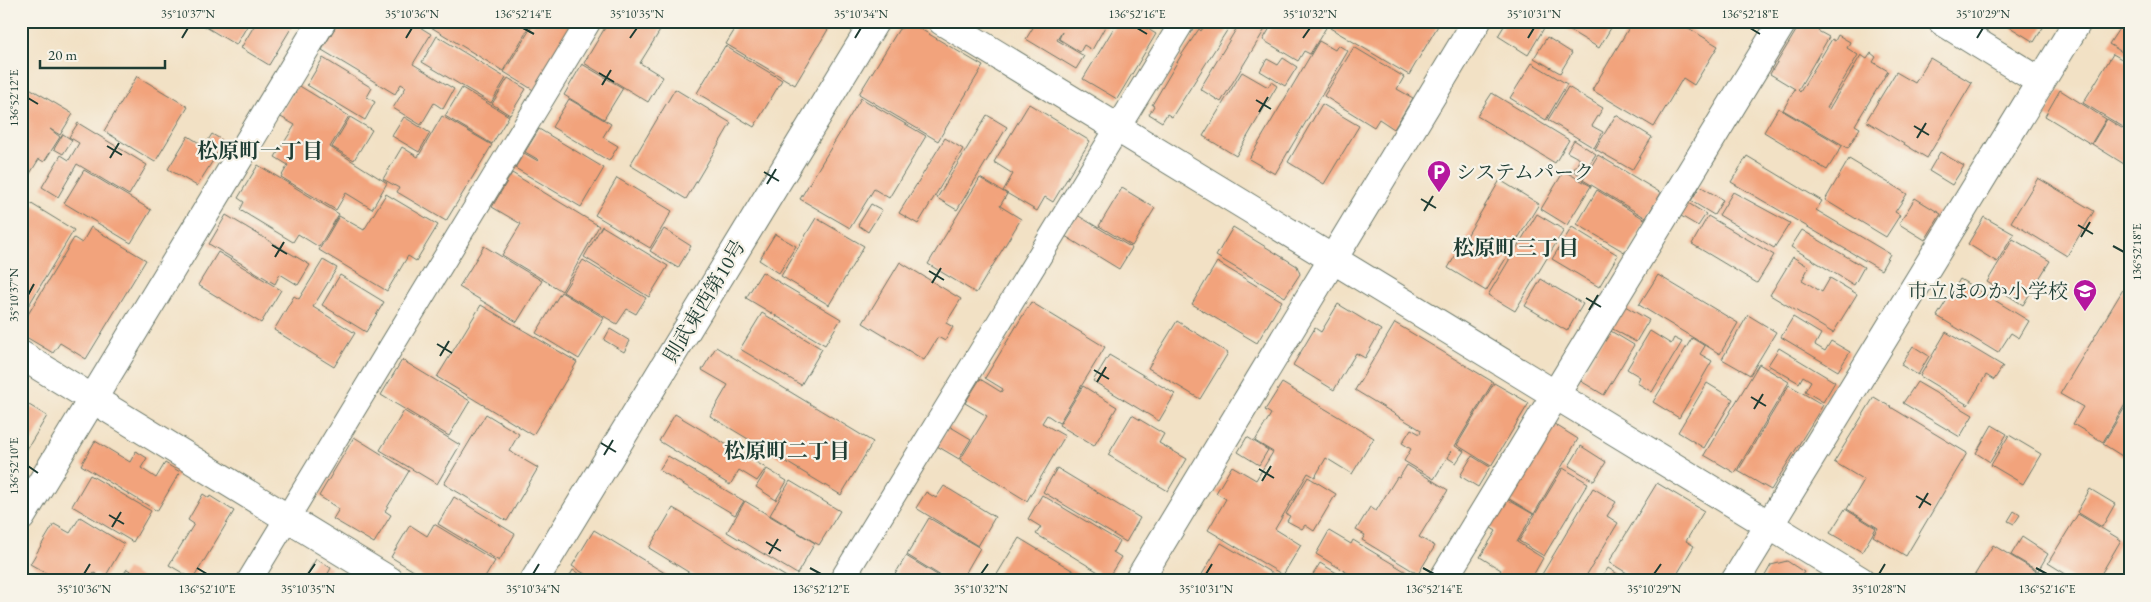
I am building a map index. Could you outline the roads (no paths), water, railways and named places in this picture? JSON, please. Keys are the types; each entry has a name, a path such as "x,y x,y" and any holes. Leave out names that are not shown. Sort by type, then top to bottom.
{"street":[{"path":"21,517 322,21"},
{"name":"則武東西第10号","path":"534,581 875,21"},
{"path":"942,21 1860,581"},
{"path":"1138,581 1477,21"},
{"path":"1442,581 1783,21"},
{"path":"1942,21 2041,82"},
{"path":"1735,581 2078,21"},
{"path":"21,355 390,581"}],"lane":[{"path":"249,581 590,21"},
{"path":"841,581 1183,21"}],"place":[{"name":"システムパーク","path":"1439,193"},
{"name":"市立ほのか小学校","path":"2085,312"}],"district":[{"name":"松原町一丁目","path":"260,151"},
{"name":"松原町三丁目","path":"1516,248"},
{"name":"松原町二丁目","path":"787,451"}]}
